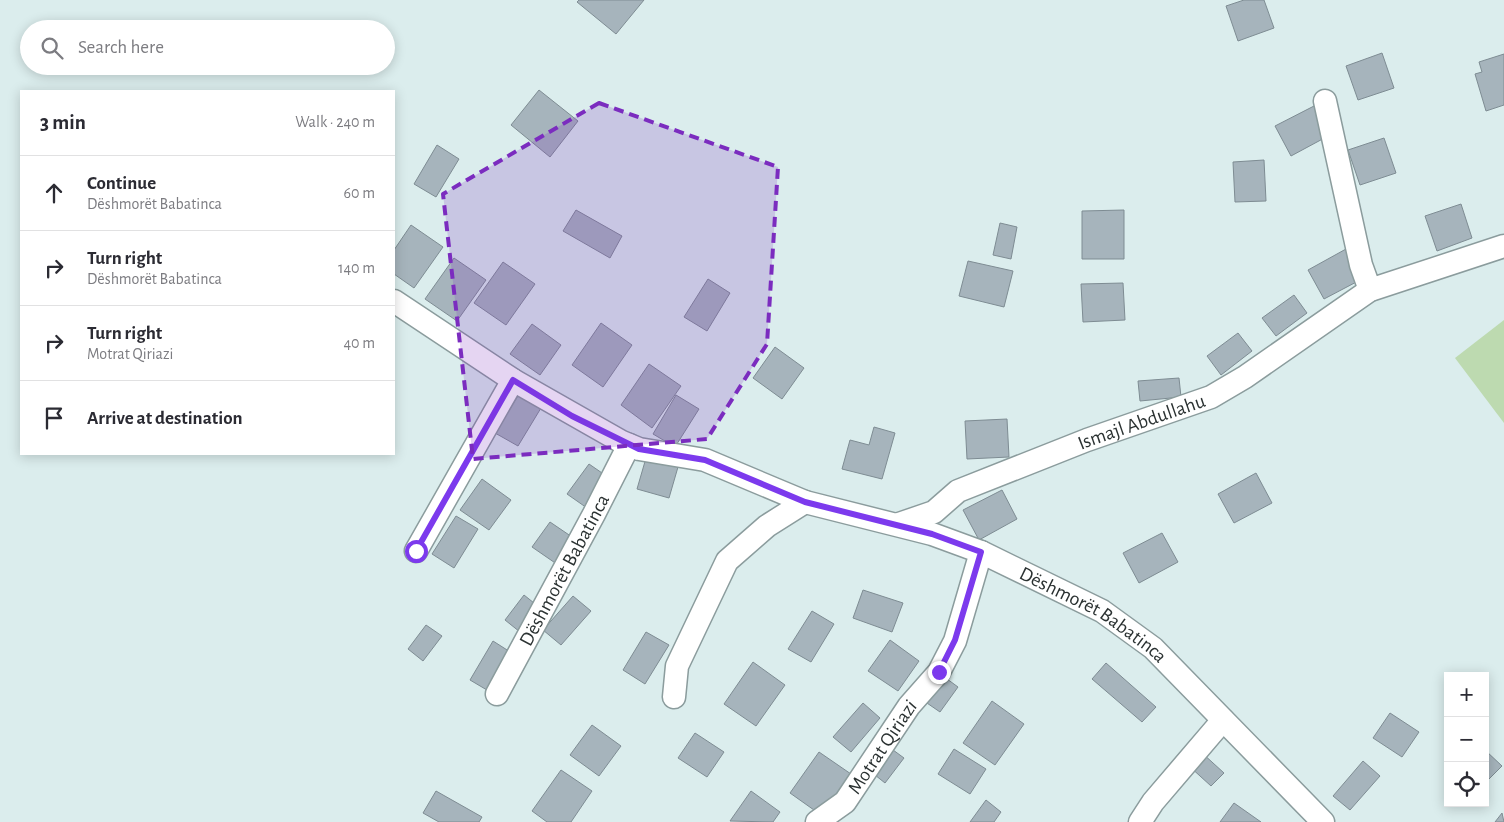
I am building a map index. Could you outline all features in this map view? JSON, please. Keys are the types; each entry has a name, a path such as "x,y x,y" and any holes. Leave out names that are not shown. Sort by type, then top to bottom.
{"street":[{"path":"1325,101 1361,265 1370,290"},
{"name":"Ismajl Abdullahu","path":"899,524 934,512 958,491 1087,440 1211,397 1245,377 1370,290 1504,246"},
{"name":"Dëshmorët Babatinca","path":"395,302 513,380 572,416 629,445 639,449 705,460 805,502 899,524 981,552 1102,611 1153,648 1323,822"},
{"path":"416,551 513,380"},
{"name":"Dëshmorët Babatinca","path":"497,694 629,445"},
{"path":"674,697 677,666 727,560 767,526 805,502"},
{"name":"Motrat Qiriazi","path":"817,822 829,815 849,796 909,706 939,672 955,640 981,552"},
{"path":"1140,822 1159,795 1223,720"}],"highlighted area":[{"path":"599,103 778,167 767,344 707,439 473,459 443,194"}],"green space":[{"path":"1504,320 1504,423 1455,358"}],"building":[{"path":"579,0 644,0 616,34 577,2"},
{"path":"1244,0 1264,0 1274,28 1238,41 1226,6"},
{"path":"1382,53 1394,88 1358,100 1346,66"},
{"path":"1504,54 1504,105 1486,111 1475,74 1482,72 1479,62"},
{"path":"539,90 578,121 550,157 511,125"},
{"path":"1314,106 1330,135 1291,156 1275,126"},
{"path":"1384,138 1396,173 1360,185 1348,150"},
{"path":"437,145 459,159 436,197 414,184"},
{"path":"1264,160 1266,201 1235,202 1233,162"},
{"path":"1461,204 1472,238 1437,251 1425,216"},
{"path":"576,210 622,236 610,258 563,231"},
{"path":"1124,210 1124,259 1082,259 1082,211"},
{"path":"1000,223 1017,227 1011,259 993,255"},
{"path":"411,225 443,247 414,288 395,275 395,249"},
{"path":"1346,249 1362,279 1324,299 1308,270"},
{"path":"454,258 486,280 457,321 425,299"},
{"path":"968,261 1013,271 1004,307 959,296"},
{"path":"503,262 535,284 506,325 474,303"},
{"path":"708,279 730,293 707,331 684,317"},
{"path":"1123,283 1125,320 1083,322 1081,284"},
{"path":"1294,295 1307,313 1276,336 1262,318"},
{"path":"601,323 632,345 603,387 572,365"},
{"path":"532,324 561,345 540,375 510,354"},
{"path":"1238,333 1252,351 1221,375 1207,356"},
{"path":"775,347 804,368 782,399 753,378"},
{"path":"649,364 681,386 652,428 621,405"},
{"path":"1179,378 1181,397 1140,401 1138,381"},
{"path":"519,394 541,408 518,446 495,433"},
{"path":"676,395 699,409 675,447 653,434"},
{"path":"1007,419 1009,457 967,459 965,421"},
{"path":"874,427 895,433 882,479 842,469 850,440 869,445"},
{"path":"646,458 678,467 669,498 637,489"},
{"path":"589,464 618,484 597,515 567,494"},
{"path":"1256,473 1272,503 1234,523 1218,494"},
{"path":"482,479 511,500 489,530 460,510"},
{"path":"1002,490 1017,519 979,540 963,510"},
{"path":"456,516 478,529 454,568 432,554"},
{"path":"550,522 578,541 561,567 532,547"},
{"path":"1162,533 1178,562 1139,583 1123,553"},
{"path":"863,590 903,603 892,632 853,618"},
{"path":"524,595 539,607 520,632 505,620"},
{"path":"573,596 591,611 561,645 543,630"},
{"path":"812,611 834,624 811,662 788,649"},
{"path":"426,625 442,636 423,661 408,649"},
{"path":"646,632 669,645 645,684 623,670"},
{"path":"890,640 919,661 898,691 868,671"},
{"path":"493,641 515,655 492,693 470,680"},
{"path":"753,662 785,685 756,726 724,704"},
{"path":"1106,663 1156,707 1142,722 1092,679"},
{"path":"943,676 958,687 940,712 924,701"},
{"path":"992,701 1024,724 995,765 963,743"},
{"path":"863,703 880,718 851,752 833,737"},
{"path":"1390,713 1419,732 1402,757 1373,738"},
{"path":"592,725 621,746 599,776 570,755"},
{"path":"695,733 724,752 707,777 678,758"},
{"path":"889,747 904,758 885,783 870,771"},
{"path":"954,749 986,769 970,794 938,774"},
{"path":"819,752 851,774 821,815 790,793"},
{"path":"1201,752 1224,773 1211,786 1189,766"},
{"path":"1489,754 1502,766 1489,779"},
{"path":"1363,761 1380,776 1350,810 1333,796"},
{"path":"561,770 592,791 571,822 547,822 532,811"},
{"path":"436,791 482,817 479,822 439,822 423,813"},
{"path":"751,791 780,812 773,822 730,821"},
{"path":"986,800 1001,812 994,822 970,822"},
{"path":"1234,803 1261,822 1220,822"},
{"path":"1502,813 1504,822 1495,822"}],"route":[{"path":"416,551 513,380 572,416 639,449 705,460 734,470 805,502 849,514 881,519 932,534 981,552 955,640 939,672"}]}
